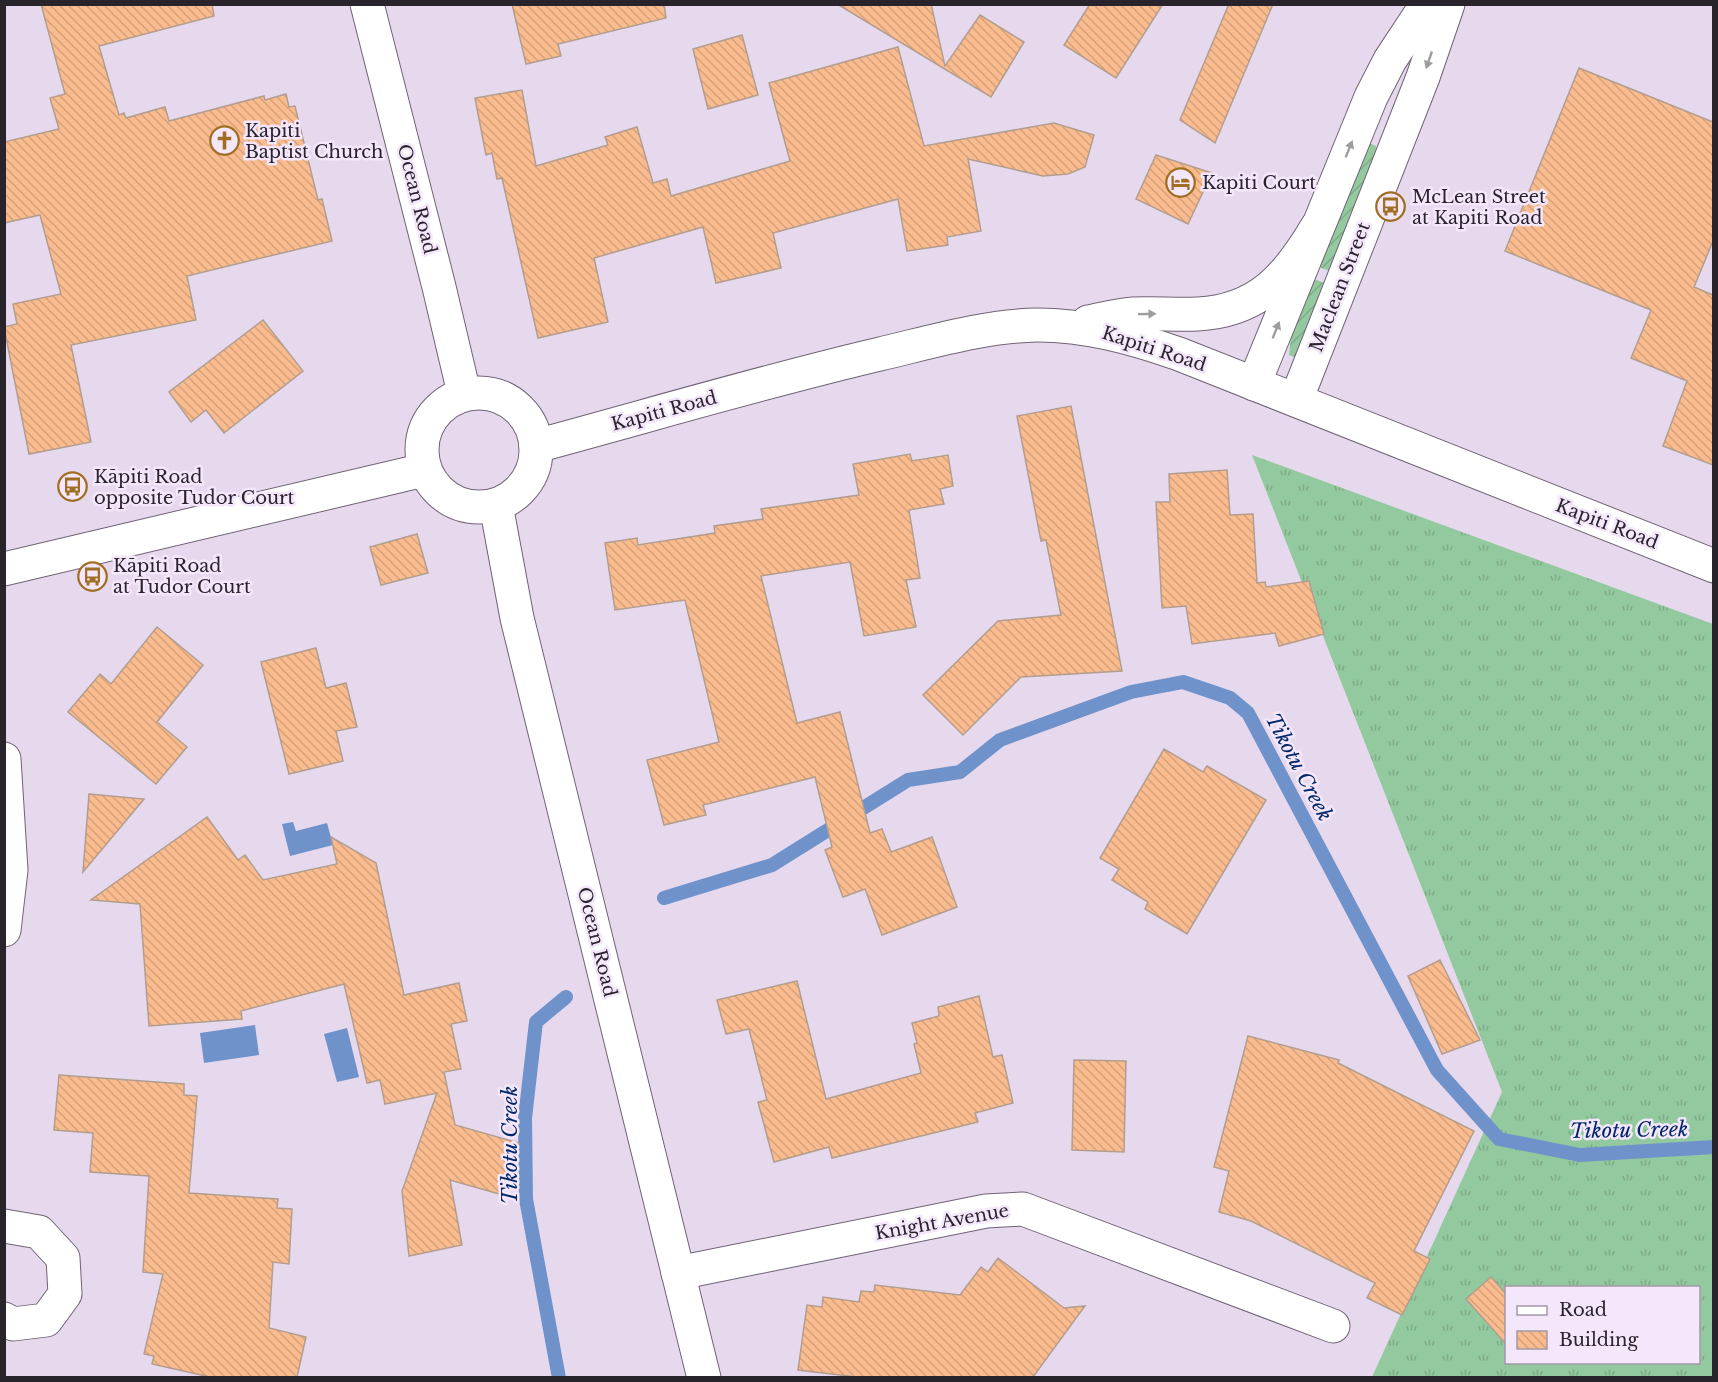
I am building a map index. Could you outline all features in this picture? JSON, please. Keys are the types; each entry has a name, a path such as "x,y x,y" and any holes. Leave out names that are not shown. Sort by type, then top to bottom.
{"street":[{"name":"Ocean Road","path":"367,4 464,393"},
{"path":"1254,384 1371,97 1390,60 1427,4"},
{"name":"Maclean Street","path":"1296,400 1423,77 1448,4"},
{"path":"1069,327 1132,314 1213,313 1239,306 1257,297 1283,277 1317,227"},
{"name":"Kapiti Road","path":"536,446 804,372 943,340 1008,327 1037,325 1069,327 1131,338 1296,400 1713,566"},
{"path":"484,392 504,397 521,409 531,426 536,446 535,461 530,476 510,498 496,505 478,508 461,505 446,497 433,485 424,470 420,446 427,423 442,404 464,393 484,392"},
{"path":"4,570 424,470"},
{"name":"Ocean Road","path":"496,505 520,629 704,1377"},
{"path":"4,759 11,870 4,930"},
{"name":"Knight Avenue","path":"678,1273 986,1211 1023,1209 1333,1326"},
{"path":"4,1226 39,1232 55,1249 63,1258 65,1294 46,1320 13,1324 4,1319"}],"green space":[{"path":"1369,143 1376,146 1374,165 1332,272 1319,267"},
{"path":"1314,279 1327,284 1297,358 1289,355 1291,335"},
{"path":"1252,455 1713,624 1713,1377 1372,1377 1502,1092"}],"water":[{"path":"293,822 296,831 327,823 333,845 290,856 282,824"},
{"path":"255,1025 259,1055 204,1063 200,1033"},
{"path":"347,1028 359,1077 337,1082 324,1034"}],"building":[{"path":"41,4 212,4 214,16 99,46 119,115 124,113 126,118 165,107 169,121 264,96 265,100 286,94 289,107 295,106 318,200 322,199 332,241 187,276 196,320 71,345 91,442 29,454 4,327 17,324 13,304 61,294 40,215 4,223 4,142 59,129 50,98 65,94"},
{"path":"512,4 664,4 666,18 558,44 561,56 526,64"},
{"path":"837,4 931,4 945,66 980,15 1024,42 991,97"},
{"path":"1090,4 1163,4 1116,78 1064,45"},
{"path":"1229,4 1273,4 1215,143 1180,120"},
{"path":"742,35 758,95 708,109 693,49"},
{"path":"898,47 924,146 1054,123 1094,135 1085,167 1068,174 1043,176 968,159 981,231 947,237 948,245 907,251 898,199 773,233 781,268 716,283 703,227 594,258 608,322 538,338 502,178 497,179 492,153 486,155 475,98 522,90 536,166 608,145 605,137 637,127 653,183 667,179 671,196 790,161 769,83"},
{"path":"1579,68 1713,122 1713,241 1694,287 1713,295 1713,465 1663,446 1687,381 1631,358 1651,310 1505,251"},
{"path":"1156,155 1212,173 1188,224 1136,199"},
{"path":"263,320 303,371 224,433 206,410 191,422 169,392"},
{"path":"1071,406 1122,671 1021,677 963,735 923,695 998,621 1061,615 1046,540 1041,541 1017,416"},
{"path":"910,454 912,461 948,455 953,486 940,489 944,504 909,510 920,578 906,580 916,627 864,636 850,562 761,576 797,723 840,712 870,833 882,829 891,852 932,837 957,907 882,935 865,889 843,897 825,850 832,847 815,777 703,805 706,815 664,825 647,760 719,742 685,600 615,610 605,543 637,538 638,545 715,533 714,526 763,519 761,509 859,495 853,464"},
{"path":"1227,470 1230,515 1253,514 1257,583 1265,582 1266,587 1309,581 1324,634 1279,646 1275,633 1192,644 1186,606 1162,608 1156,502 1170,502 1169,474"},
{"path":"417,534 428,573 381,585 370,547"},
{"path":"157,627 203,665 157,722 187,747 156,784 68,712 100,674 111,684"},
{"path":"316,648 326,688 346,683 357,727 336,731 343,761 289,774 261,662"},
{"path":"1164,749 1203,772 1207,766 1266,800 1187,934 1145,909 1148,902 1112,880 1119,869 1100,858"},
{"path":"89,794 144,799 83,872"},
{"path":"207,817 238,860 245,855 263,880 337,864 331,837 376,863 404,995 459,983 467,1021 451,1024 461,1069 444,1072 455,1125 519,1143 503,1195 450,1180 462,1245 409,1256 402,1191 437,1093 385,1104 380,1080 367,1083 344,984 241,1011 242,1019 149,1026 140,904 91,900"},
{"path":"1440,960 1480,1040 1442,1054 1408,976"},
{"path":"797,981 826,1099 921,1073 912,1023 939,1016 938,1007 979,996 993,1057 1002,1055 1013,1103 975,1113 978,1122 832,1158 829,1147 774,1162 758,1102 767,1100 749,1029 726,1034 717,1000"},
{"path":"1248,1036 1339,1060 1338,1063 1474,1131 1414,1251 1430,1259 1402,1315 1367,1298 1375,1283 1251,1221 1219,1212 1229,1171 1214,1167"},
{"path":"1074,1060 1126,1061 1124,1152 1072,1150"},
{"path":"59,1075 184,1084 184,1095 197,1096 189,1193 278,1199 277,1208 292,1209 289,1264 273,1262 269,1328 306,1337 297,1377 210,1377 152,1364 154,1356 144,1354 163,1274 143,1272 149,1176 90,1172 93,1133 54,1130"},
{"path":"998,1258 1064,1308 1085,1306 1033,1377 857,1377 798,1370 807,1305 822,1307 823,1297 859,1302 861,1291 874,1292 875,1285 960,1295 981,1267 988,1272"},
{"path":"1491,1277 1505,1293 1505,1343 1466,1299"}],"waterway":[{"name":"Tikotu Creek","path":"664,898 772,865 908,780 960,772 1000,740 1131,692 1183,682 1230,698 1248,713 1437,1070 1499,1139 1580,1155 1714,1147"},
{"name":"Tikotu Creek","path":"559,1378 526,1199 525,1118 536,1022 566,997"}],"place":[{"name":"Kapiti Baptist Church","path":"224,141"},
{"name":"Kapiti Court","path":"1181,183"},
{"name":"McLean Street at Kapiti Road","path":"1391,207"},
{"name":"Kāpiti Road opposite Tudor Court","path":"73,487"},
{"name":"Kāpiti Road at Tudor Court","path":"92,576"}]}
